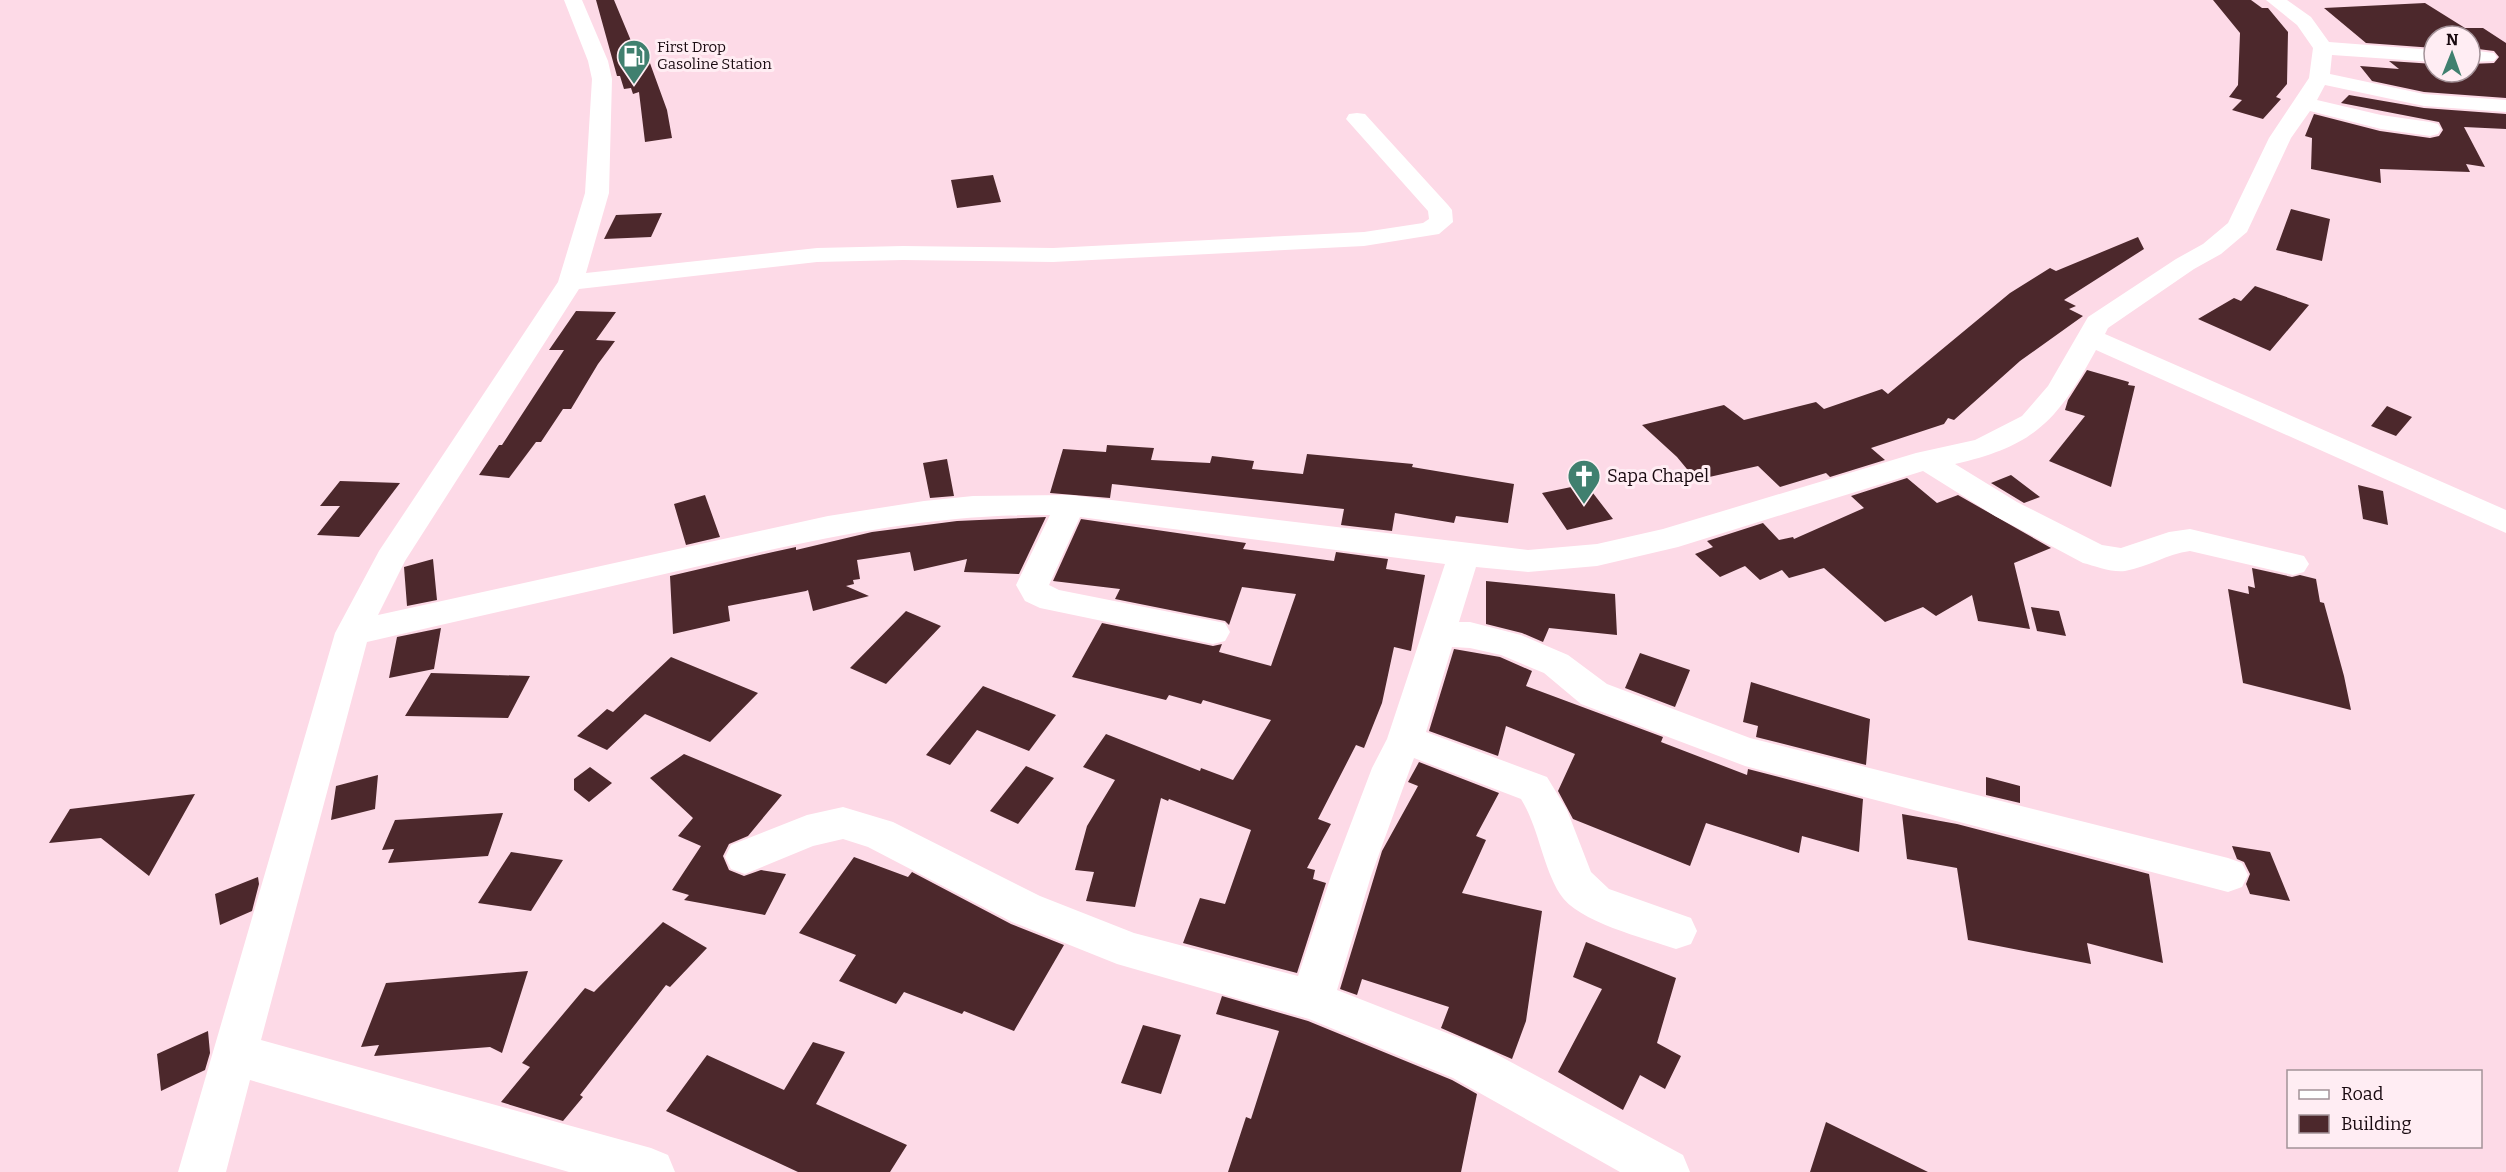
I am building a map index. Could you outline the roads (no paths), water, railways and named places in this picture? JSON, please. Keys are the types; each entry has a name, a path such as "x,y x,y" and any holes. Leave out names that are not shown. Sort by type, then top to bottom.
{"street":[{"path":"202,1172 352,633 390,559 571,282 597,193 602,80 598,61 573,0"},
{"path":"352,633 790,534 943,507 1026,502 1070,505 1464,555 1528,561 1597,555 1667,540 1790,500 1927,460 1984,448 2032,422 2060,390 2097,323 2185,264 2212,249 2238,226 2280,138 2312,90 2323,48 2304,21 2275,0"},
{"path":"2323,48 2422,55"},
{"path":"2312,90 2506,106"},
{"path":"2312,90 2381,122 2430,129"},
{"path":"571,282 817,255 903,253 1053,255 1364,239 1430,229 1441,222 1440,210 1357,120"},
{"path":"2090,337 2506,522"},
{"path":"1927,460 2006,509 2094,555 2123,561 2169,543 2190,540 2293,564"},
{"path":"1070,505 1032,585 1036,593 1052,600 1213,632"},
{"path":"1312,999 1355,865 1391,768 1405,739 1464,555"},
{"path":"1440,634 1470,634 1509,644 1556,663 1594,694 1745,750 1842,777 2228,875"},
{"path":"1405,739 1534,788 1548,810 1575,883 1594,902 1676,931"},
{"path":"745,857 807,831 843,823 879,834 1026,909 1132,951 1312,999 1469,1063 1666,1172"},
{"path":"236,1054 651,1172"}],"place":[{"name":"First Drop Gasoline Station","path":"634,85"},
{"name":"Sapa Chapel","path":"1584,505"}]}
